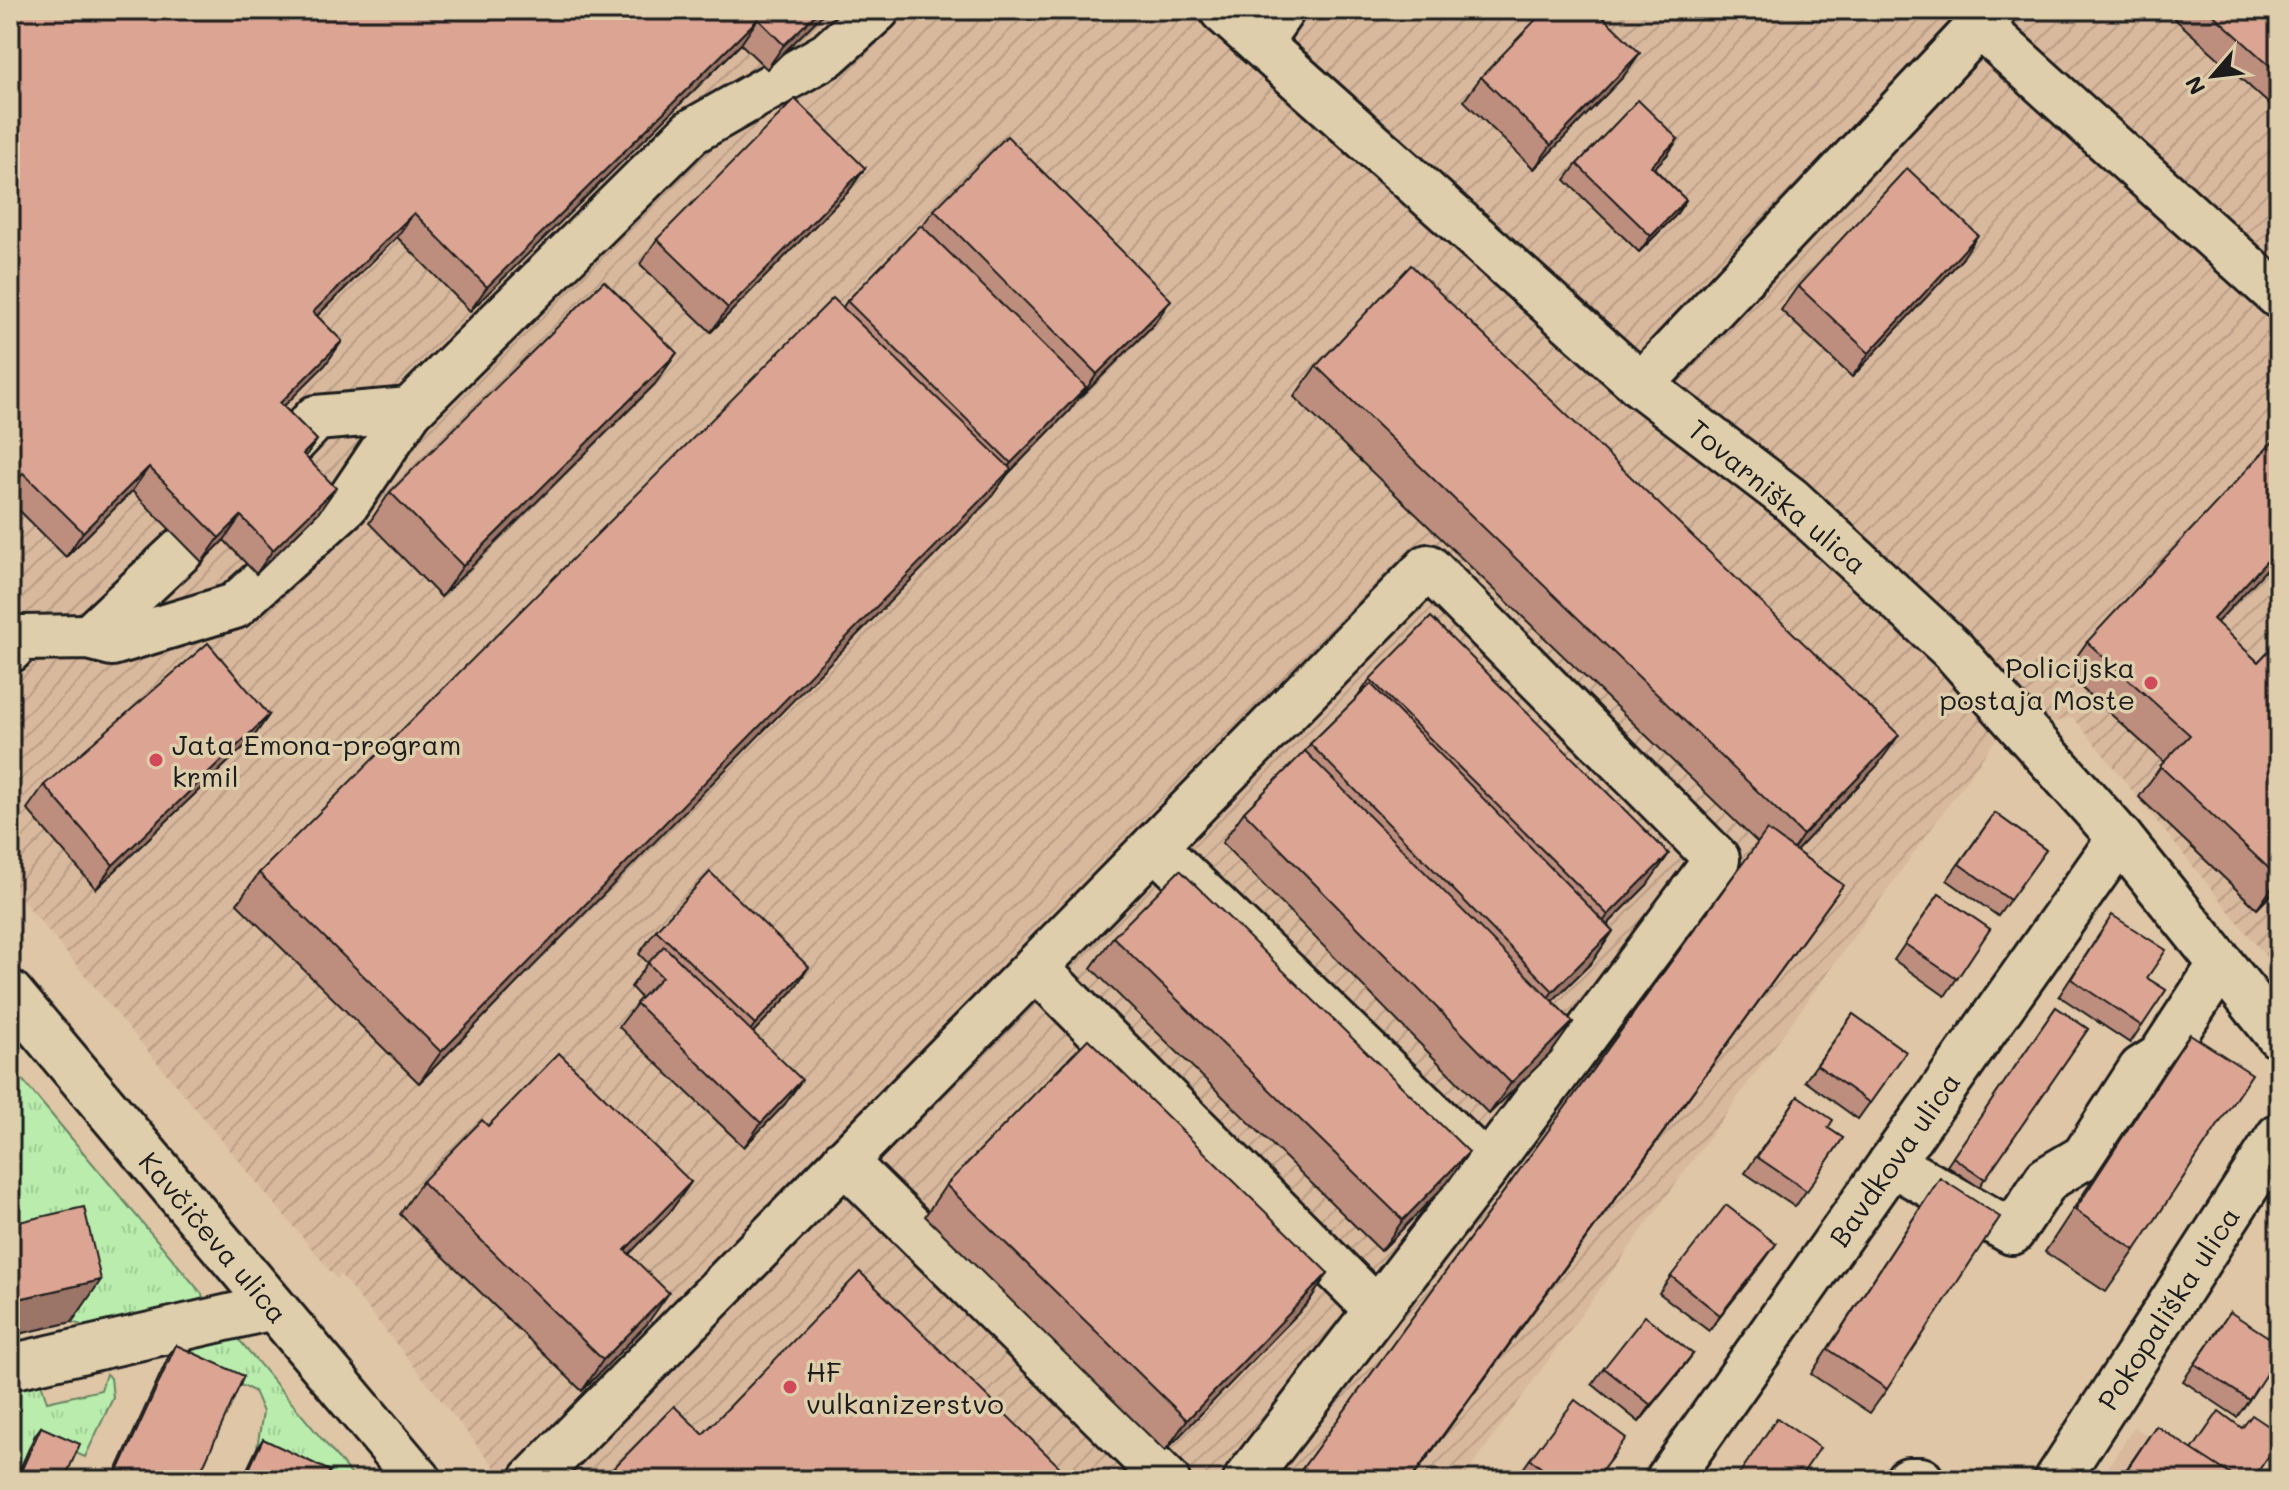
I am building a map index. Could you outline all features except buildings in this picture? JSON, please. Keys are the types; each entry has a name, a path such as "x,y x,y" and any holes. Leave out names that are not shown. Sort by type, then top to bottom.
{"street":[{"path":"14,635 89,637 112,643 235,606 346,505 410,410 691,132 827,55 877,10"},
{"name":"Tovarniška ulica","path":"1222,10 1271,26 1641,385 1790,499 1953,650 2120,838 2279,1036"},
{"path":"1641,385 1987,18 2279,296"},
{"path":"286,450 316,418 410,410"},
{"path":"89,637 186,546"},
{"path":"532,1480 1428,567 1717,859 1487,1167 1246,1480"},
{"name":"Bavdkova ulica","path":"1668,1480 2120,838"},
{"path":"1154,846 1487,1167"},
{"path":"1891,1163 2012,1232 2047,1179 2084,1157 2141,1069 2160,1057 2221,964"},
{"path":"1035,967 1377,1310"},
{"name":"Kavčičeva ulica","path":"10,993 419,1480"},
{"name":"Pokopališka ulica","path":"2057,1480 2279,1136"},
{"path":"844,1161 1167,1480"},
{"path":"10,1367 273,1307"},
{"path":"1908,1480 1921,1480"}],"shaded area":[{"path":"10,10 2279,10 2279,973 2073,717 1996,739 1462,1480 505,1480 341,1275 337,1279 10,885"},
{"path":"2134,1427 2182,1460 2210,1480 2100,1480"}],"green space":[{"path":"10,1065 202,1294 204,1302 99,1331 72,1322 55,1249 10,1259"},
{"path":"231,1330 356,1480 325,1480 257,1448 263,1412 254,1391 170,1353"},
{"path":"106,1374 111,1378 113,1398 85,1457 36,1436 15,1480 10,1480 10,1391 41,1383 47,1402 101,1390"}],"place":[{"name":"Policijska postaja Moste","path":"2151,683"},
{"name":"Jata Emona-program krmil","path":"156,760"},
{"name":"HF vulkanizerstvo","path":"790,1387"}]}
